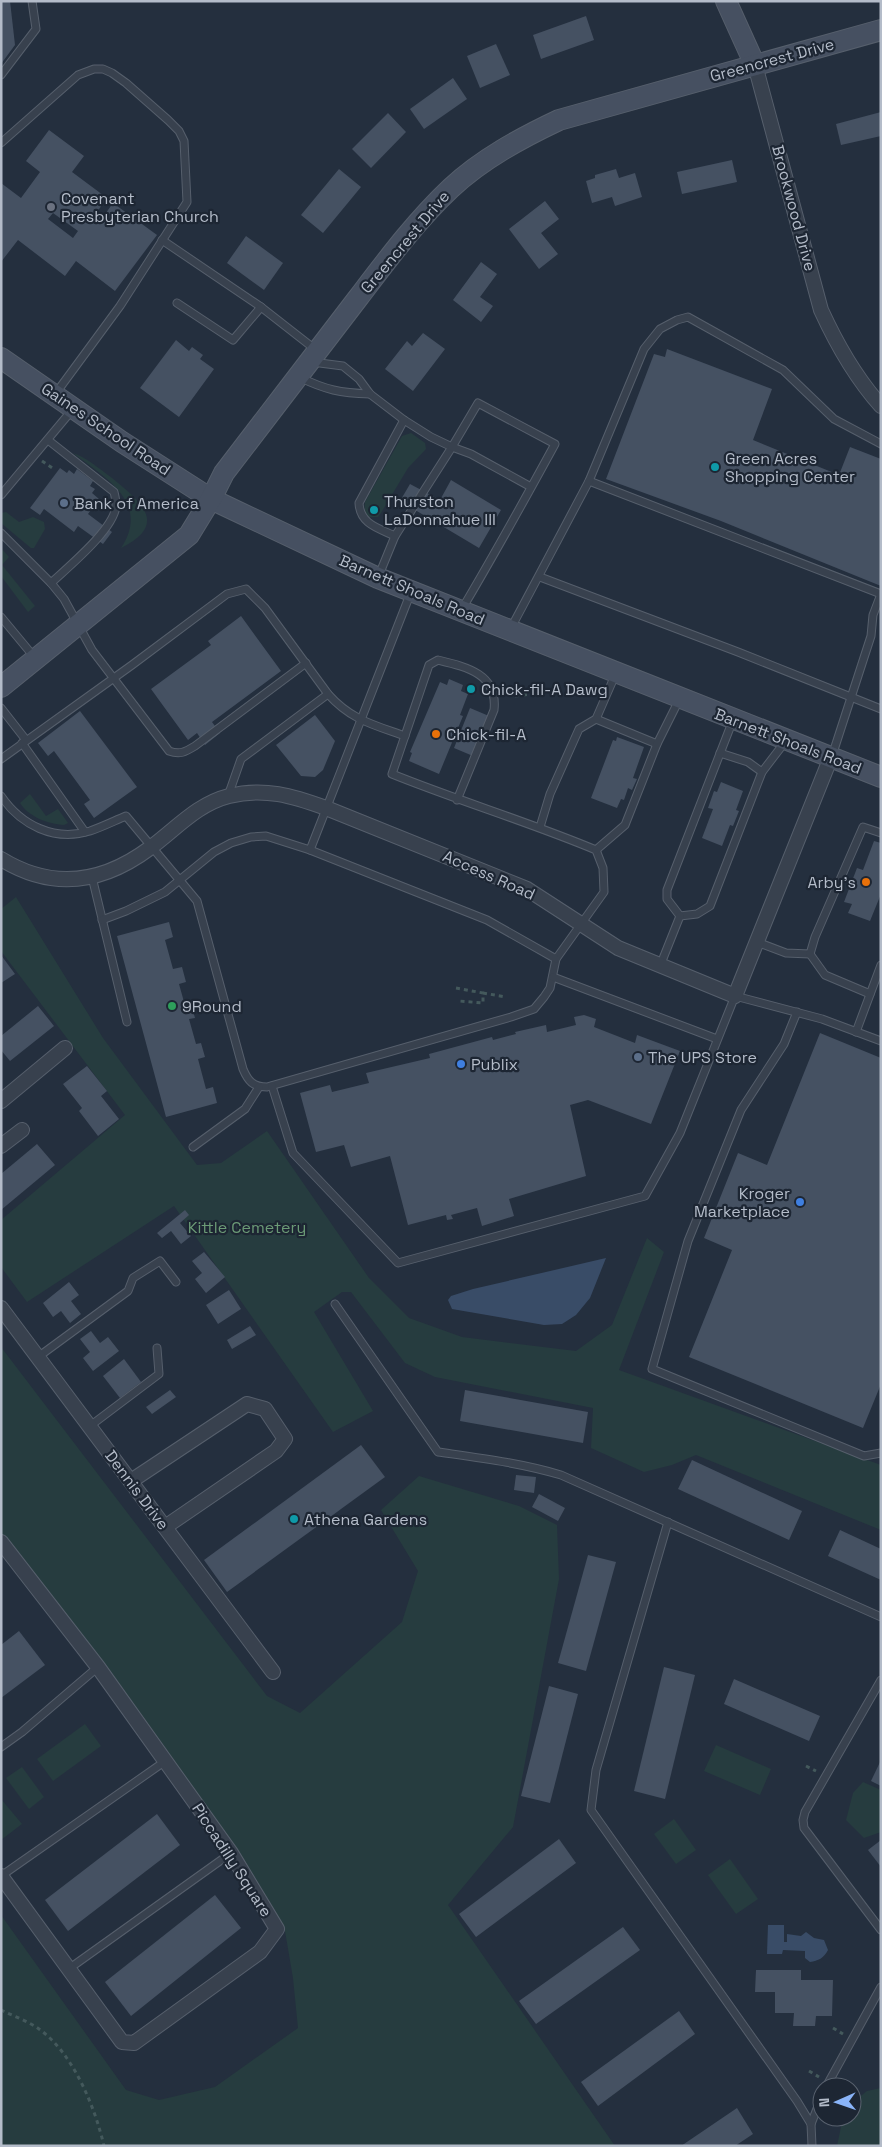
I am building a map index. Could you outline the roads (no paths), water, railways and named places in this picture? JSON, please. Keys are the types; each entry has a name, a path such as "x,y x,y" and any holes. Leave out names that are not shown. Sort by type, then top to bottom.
{"main road":[{"name":"Brookwood Drive","path":"726,1 755,65"},
{"name":"Greencrest Drive","path":"211,499 224,473 422,217 452,187 518,139 560,120 881,30"},
{"name":"Gaines School Road","path":"3,364 211,499"},
{"name":"Barnett Shoals Road","path":"211,499 378,578 881,777"},
{"path":"1,687 189,535 211,499"}],"street":[{"name":"Brookwood Drive","path":"755,65 821,310 837,344 856,375 881,406"},
{"path":"735,996 831,757"},
{"name":"Access Road","path":"1,859 24,871 51,879 69,880 92,877 120,868 150,848 193,812 210,802 248,792 278,793 294,796 326,808 527,889 618,948 735,996"},
{"path":"1,1101 65,1048"},
{"path":"1,1146 22,1130"},
{"name":"Dennis Drive","path":"1,1308 273,1672"},
{"path":"131,1481 247,1404 265,1409 285,1439 276,1451 164,1527"},
{"name":"Piccadilly Square","path":"1,1542 98,1667 164,1762 231,1853 277,1929 260,1952 134,2043 122,2042 70,1968 1,1876"}],"lane":[{"path":"1,75 36,29 32,1"},
{"path":"1,143 78,75 94,69 103,69 112,73 153,106 179,132 184,141 186,202 120,306 54,396"},
{"path":"162,240 260,307 308,363 324,389 346,393 370,394"},
{"path":"176,303 233,340 260,307"},
{"path":"510,631 589,481 644,349 660,329 677,320 688,317 783,370 834,419 881,444"},
{"path":"308,363 343,366 359,379 370,394 404,420 431,437 471,454 531,487"},
{"path":"378,578 395,536 478,403 555,444 461,612"},
{"path":"1,495 74,409"},
{"path":"395,536 366,522 361,517 359,503 404,420"},
{"path":"48,440 114,492 117,504 112,520 92,546 51,583"},
{"path":"589,481 881,594 873,615 871,636 831,757"},
{"path":"1,533 51,583 64,600 92,650 169,751 184,753 306,663"},
{"path":"540,577 738,652 881,709"},
{"path":"1,759 227,594 246,589 257,598 340,708 360,721 405,736"},
{"path":"310,850 411,591"},
{"path":"1,617 36,659"},
{"path":"1,796 22,821 46,831 61,834 85,832 126,816 150,848 196,901 243,1070 247,1078 259,1087 272,1086 511,1017 534,1009 547,992 553,977 556,959 604,892 603,868 596,850 540,827 457,800 392,774 429,665 438,660 483,676 488,681 495,698 494,710 457,800"},
{"path":"540,827 550,794 579,729 596,719 616,673"},
{"path":"228,796 241,759 328,694"},
{"path":"596,850 625,825 658,744 680,699"},
{"path":"1,708 85,832"},
{"path":"596,719 658,744"},
{"path":"680,916 667,899 667,890 733,720"},
{"path":"680,916 698,914 710,906 762,772 786,740"},
{"path":"720,754 748,762 762,772"},
{"path":"810,954 815,937 863,827 881,833"},
{"path":"102,920 155,898 179,882 214,852 239,839 266,836 310,850 487,920 556,959"},
{"path":"92,877 127,1022"},
{"path":"660,966 680,916"},
{"path":"757,942 786,953 810,954"},
{"path":"810,954 825,975 870,994"},
{"path":"856,1032 881,965"},
{"path":"553,977 717,1039"},
{"path":"272,1086 293,1153 398,1263 645,1196 680,1133 735,996 797,1012 881,1041"},
{"path":"797,1012 784,1044 740,1110 688,1241 652,1369 864,1456 881,1453"},
{"path":"193,1147 246,1109 259,1087"},
{"path":"38,1357 128,1291 134,1278 160,1261 176,1282"},
{"path":"335,1304 438,1452 535,1468 561,1475 881,1617"},
{"path":"90,1426 159,1374 157,1348"},
{"path":"668,1522 596,1770 591,1810 811,2124 812,2146"},
{"path":"1,1748 98,1667"},
{"path":"881,1680 805,1812 803,1820 804,1828 881,1930"},
{"path":"1,1876 164,1762"},
{"path":"70,1968 231,1853"},
{"path":"832,2077 881,1987"}],"water":[{"path":"606,1258 590,1298 576,1315 562,1324 544,1325 452,1309 448,1300 451,1296 473,1289"},
{"path":"768,1925 784,1925 784,1942 787,1942 787,1934 801,1936 806,1932 814,1938 824,1940 828,1950 820,1959 810,1962 805,1958 805,1951 783,1950 782,1954 767,1954"}],"place":[{"name":"Covenant Presbyterian Church","path":"51,207"},
{"name":"Green Acres Shopping Center","path":"715,467"},
{"name":"Bank of America","path":"64,503"},
{"name":"Thurston LaDonnahue III","path":"374,510"},
{"name":"Chick-fil-A Dawg","path":"471,689"},
{"name":"Chick-fil-A","path":"436,734"},
{"name":"Arby's","path":"866,882"},
{"name":"9Round","path":"172,1006"},
{"name":"The UPS Store","path":"638,1057"},
{"name":"Publix","path":"461,1064"},
{"name":"Kroger Marketplace","path":"800,1202"},
{"name":"Athena Gardens","path":"294,1519"}],"park label":[{"name":"Kittle Cemetery","path":"247,1227"}]}
